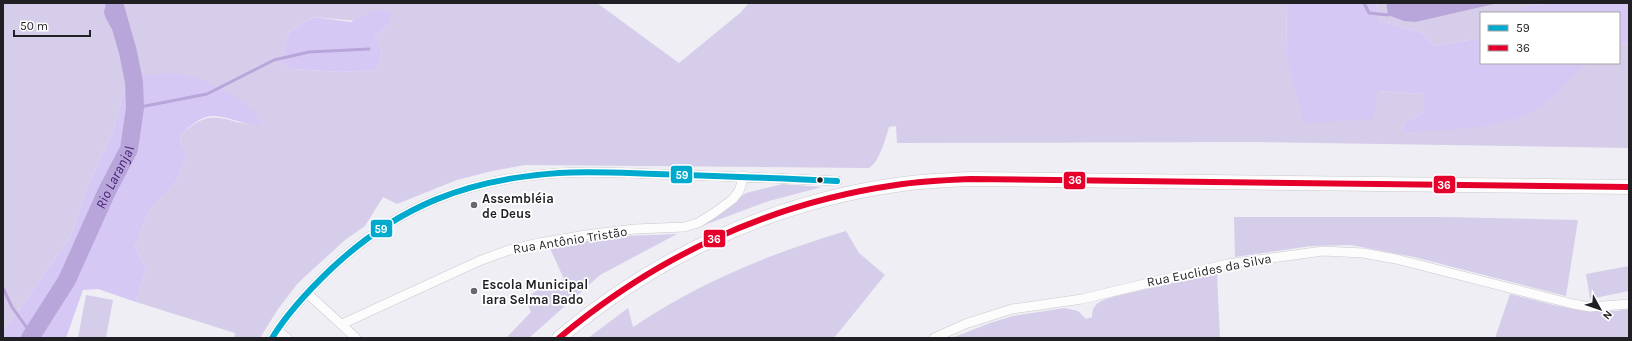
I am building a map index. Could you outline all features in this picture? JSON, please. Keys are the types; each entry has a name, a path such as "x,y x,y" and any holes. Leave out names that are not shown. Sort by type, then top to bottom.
{"main road":[{"path":"559,338 618,291 691,249 768,217 827,199 895,185 971,179 1629,187"}],"street":[{"path":"287,338 275,334 306,293 339,262 377,230 432,201 468,187 512,178 560,173 744,176 837,181"},
{"name":"Rua Antônio Tristão","path":"342,324 479,261 509,250 586,235 635,229 684,227 698,223 733,199 739,191 744,176"},
{"name":"Rua Euclides da Silva","path":"934,338 971,322 1012,309 1082,298 1228,264 1323,251 1363,253 1396,259 1590,307 1629,304"},
{"path":"306,293 356,338"}],"shaded area":[{"path":"3,3 597,3 679,63 740,13 749,3 1287,3 1286,55 1377,91 1424,94 1424,112 1403,124 1404,133 1440,129 1549,101 1578,70 1587,64 1620,64 1620,44 1629,43 1629,148 1251,142 897,143 896,126 889,127 879,155 873,165 869,168 525,165 492,171 457,180 397,204 383,197 365,226 345,240 298,283 278,309 260,338 234,338 235,333 136,302 146,268 135,247 148,212 176,182 185,159 185,149 180,140 181,134 191,126 206,118 220,118 249,125 126,83 113,132 90,180 70,238 3,332","holes":["314,17 389,24 375,36 382,53 376,70 342,72 292,69 281,62 289,32"]},
{"path":"108,3 124,4 123,16 129,46 128,52 107,20 104,11"},
{"path":"1287,3 1376,3 1379,21 1423,33 1433,46 1480,38 1480,64 1588,64 1578,71 1549,101 1534,111 1517,118 1480,127 1404,133 1403,124 1424,112 1424,94 1378,91 1373,119 1304,123 1286,55"},
{"path":"1376,3 1386,3 1388,15 1416,22 1499,3 1556,3 1525,6 1515,12 1480,12 1480,38 1433,46 1423,33 1379,21"},
{"path":"1386,3 1499,3 1416,22 1404,21 1388,15"},
{"path":"1556,3 1629,3 1629,43 1620,44 1620,12 1515,12 1525,6"},
{"path":"375,9 391,11 389,24 375,36 382,53 376,70 342,72 292,69 281,62 289,32 314,17 351,22"},
{"path":"180,73 215,86 238,98 256,115 262,125 209,116 196,122 181,134 180,140 185,149 185,159 176,182 148,212 135,247 146,268 136,302 98,289 83,290 66,338 3,338 3,332 70,238 90,180 113,132 126,83 142,75"},
{"path":"783,184 822,187 769,201 696,228 746,193"},
{"path":"1234,217 1442,217 1578,220 1566,296 1414,257 1351,245 1311,246 1235,257"},
{"path":"846,231 859,253 885,275 834,338 588,338 628,308 633,327 684,296 736,271 790,249"},
{"path":"677,234 600,275 529,338 506,338 531,312 526,300 534,292 564,279 549,246 625,236"},
{"path":"1629,266 1629,291 1590,299 1586,274"},
{"path":"1217,273 1220,338 952,338 990,323 1013,316 1065,308 1078,311 1086,319 1092,317 1092,312 1099,302 1107,299"},
{"path":"1510,294 1554,305 1584,310 1614,311 1629,309 1629,338 1495,338"},
{"path":"86,295 113,300 106,338 78,338"}],"waterway":[{"name":"Rio Laranjal","path":"30,338 67,280 107,191 129,149 135,108 134,82 128,52 114,3"},
{"path":"1364,3 1369,13 1388,15 1390,13"},
{"path":"135,108 207,94 274,60 309,52 369,49"},
{"path":"3,288 12,307 32,335"}],"transit line":[{"name":"59","path":"272,338 285,319 307,293 356,247 382,228 408,213 464,189 526,176 571,172 837,181"},
{"name":"36","path":"559,338 634,282 716,238 759,220 804,205 849,193 905,184 971,179 1629,187"}],"place":[{"name":"Assembléia de Deus","path":"474,205"},
{"name":"Escola Municipal Iara Selma Bado","path":"474,291"}]}
